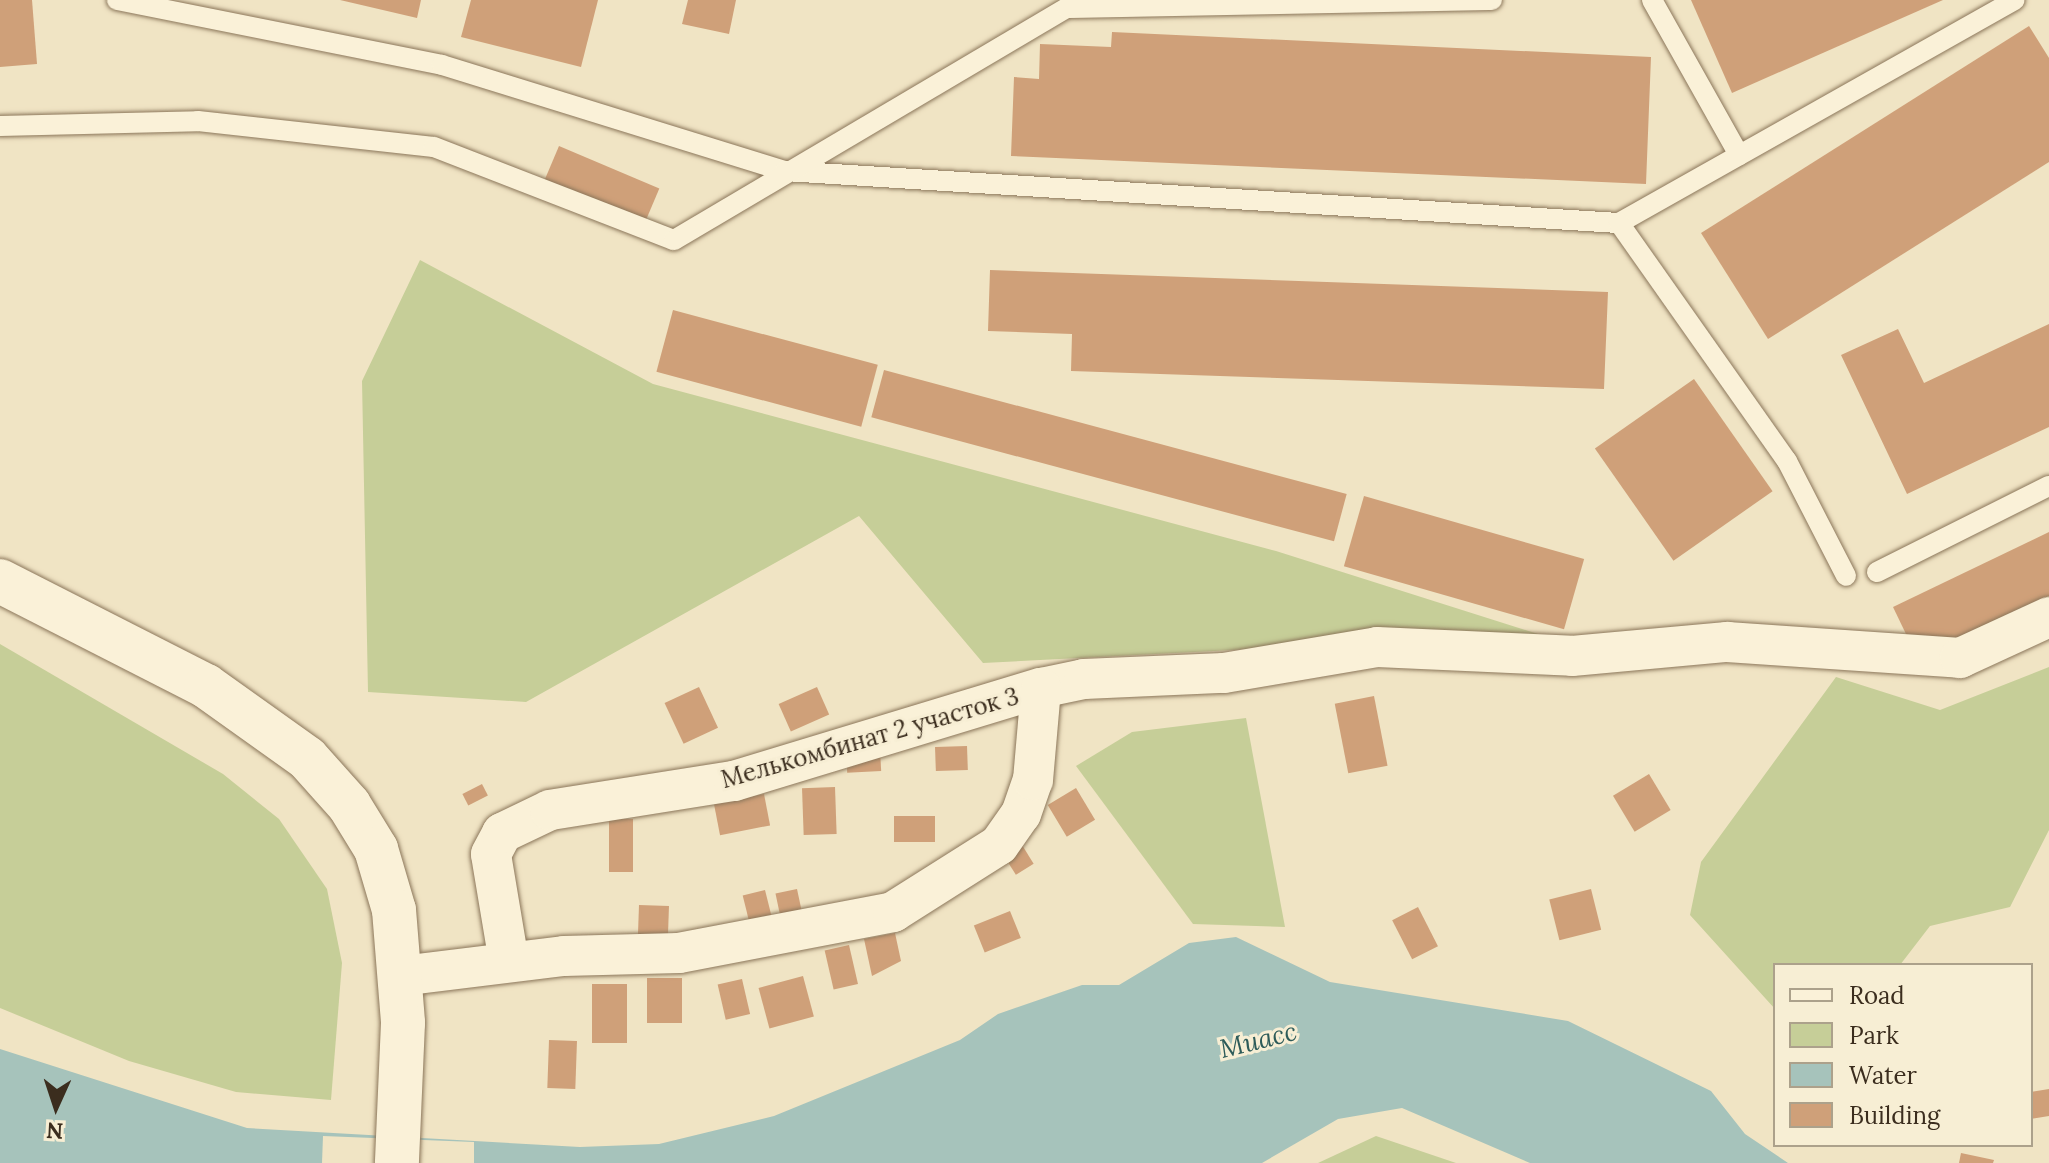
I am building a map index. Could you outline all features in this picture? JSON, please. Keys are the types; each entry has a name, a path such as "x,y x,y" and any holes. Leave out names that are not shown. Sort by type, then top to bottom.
{"street":[{"path":"0,581 206,686 307,758 376,849 401,976 398,1146"},
{"name":"Мелькомбинат 2 участок 3","path":"509,962 491,854 502,833 550,810 734,781 1041,688 1084,679 1224,673 1377,647 1572,656 1727,642 1960,658 2049,617"},
{"name":"Мелькомбинат 2 участок 3","path":"401,976 509,962 679,953 893,912 999,845 1021,814 1033,780 1041,688"}],"lane":[{"path":"117,0 442,65 785,171 1619,223 2014,0"},
{"path":"0,126 198,121 434,147 674,240 785,171 1067,8 1492,0"},
{"path":"1652,0 1739,155"},
{"path":"1619,223 1787,461 1846,576"},
{"path":"1877,572 2049,486"}],"green space":[{"path":"420,260 653,384 1276,551 1538,634 983,663 859,516 526,702 368,692 362,381"},
{"path":"0,644 223,774 279,819 327,889 342,963 331,1100 236,1092 129,1061 0,1008"},
{"path":"2049,667 2049,830 2010,907 1930,926 1902,963 1773,963 1773,1007 1690,915 1701,862 1836,677 1940,710"},
{"path":"1246,718 1285,927 1193,924 1076,766 1132,732"},
{"path":"1376,1136 1456,1163 1318,1163"}],"water":[{"name":"Миасс","path":"1236,937 1330,982 1568,1021 1711,1091 1745,1134 1788,1163 1530,1163 1402,1108 1338,1119 1262,1163 0,1163 0,1049 247,1128 580,1147 659,1144 774,1116 960,1040 998,1014 1082,985 1119,985 1189,943"}],"pier":[{"path":"323,1136 474,1142 474,1163 322,1163"}],"building":[{"path":"0,0 32,0 37,64 0,67"},
{"path":"340,0 421,0 417,18"},
{"path":"471,0 598,0 581,67 461,37"},
{"path":"688,0 736,0 729,34 682,24"},
{"path":"1691,0 1943,0 1732,93"},
{"path":"2029,26 2049,58 2049,162 1768,339 1701,233"},
{"path":"1112,32 1651,57 1646,184 1011,156 1014,77 1039,79 1040,44 1111,47"},
{"path":"559,146 659,189 644,224 544,182"},
{"path":"990,270 1608,292 1604,389 1071,371 1072,334 988,331"},
{"path":"673,310 878,365 861,427 656,372"},
{"path":"2049,324 2049,427 1907,494 1841,355 1898,329 1924,383"},
{"path":"884,370 1347,494 1334,541 871,417"},
{"path":"1694,379 1773,491 1673,561 1595,448"},
{"path":"1364,496 1584,559 1564,629 1344,566"},
{"path":"2049,532 2049,596 1918,659 1893,607"},
{"path":"699,687 718,728 684,744 665,703"},
{"path":"817,687 829,714 791,731 779,704"},
{"path":"1374,696 1388,766 1348,773 1335,704"},
{"path":"967,746 968,770 936,771 935,747"},
{"path":"880,749 881,771 847,773 846,751"},
{"path":"1649,774 1671,810 1635,832 1613,796"},
{"path":"482,784 488,796 468,806 462,794"},
{"path":"835,787 837,834 804,835 802,788"},
{"path":"1076,788 1095,820 1067,837 1048,805"},
{"path":"764,794 770,825 720,835 714,804"},
{"path":"894,816 935,816 935,842 894,842"},
{"path":"609,819 633,819 633,872 609,872"},
{"path":"1022,845 1034,864 1016,875 1004,856"},
{"path":"797,889 803,918 782,923 775,894"},
{"path":"1591,889 1601,930 1559,940 1549,899"},
{"path":"765,890 774,925 751,930 743,896"},
{"path":"639,905 669,906 668,944 638,943"},
{"path":"1418,907 1438,946 1412,959 1392,920"},
{"path":"1010,911 1021,938 985,952 974,926"},
{"path":"895,933 901,961 872,976 864,939"},
{"path":"849,945 858,984 834,990 825,951"},
{"path":"803,976 814,1017 769,1028 759,988"},
{"path":"647,978 682,978 682,1023 647,1023"},
{"path":"742,979 750,1014 726,1020 718,985"},
{"path":"592,984 627,984 627,1043 592,1043"},
{"path":"549,1040 577,1041 575,1089 547,1088"},
{"path":"2049,1089 2049,1116 2033,1119 2033,1092"},
{"path":"1961,1153 1994,1160 1993,1163 1959,1163"}]}
